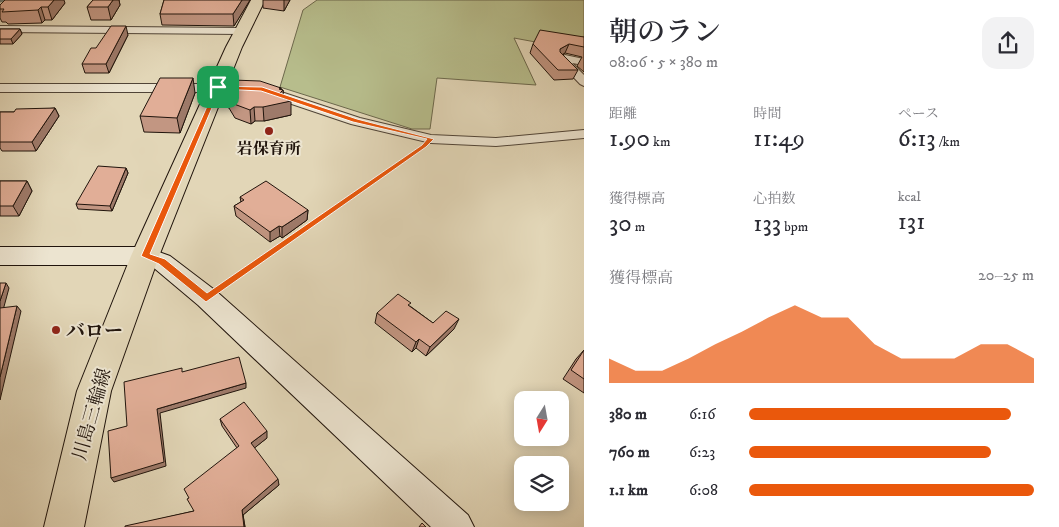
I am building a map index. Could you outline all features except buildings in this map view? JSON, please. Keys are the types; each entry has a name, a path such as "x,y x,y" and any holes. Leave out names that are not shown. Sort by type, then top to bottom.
{"main road":[{"name":"川島三輪線","path":"64,527 68,498 94,391 145,256 242,31 258,0"}],"street":[{"path":"0,29 242,31"},
{"path":"584,62 565,58 562,60 584,82"},
{"path":"0,88 218,87 262,89 356,120 431,139 496,142 584,134"},
{"path":"0,256 145,256 162,262 206,298 456,527"}],"path":[{"path":"206,298 424,146 431,139"}],"green space":[{"path":"317,0 584,0 584,51 514,38 536,85 437,78 430,129 412,129 280,87 303,10"}],"place":[{"name":"岩保育所","path":"269,131"},
{"name":"バロー","path":"56,330"}],"route":[{"path":"218,87 262,89 311,107 431,139 424,146 206,298 162,262 145,256 218,87"}]}
